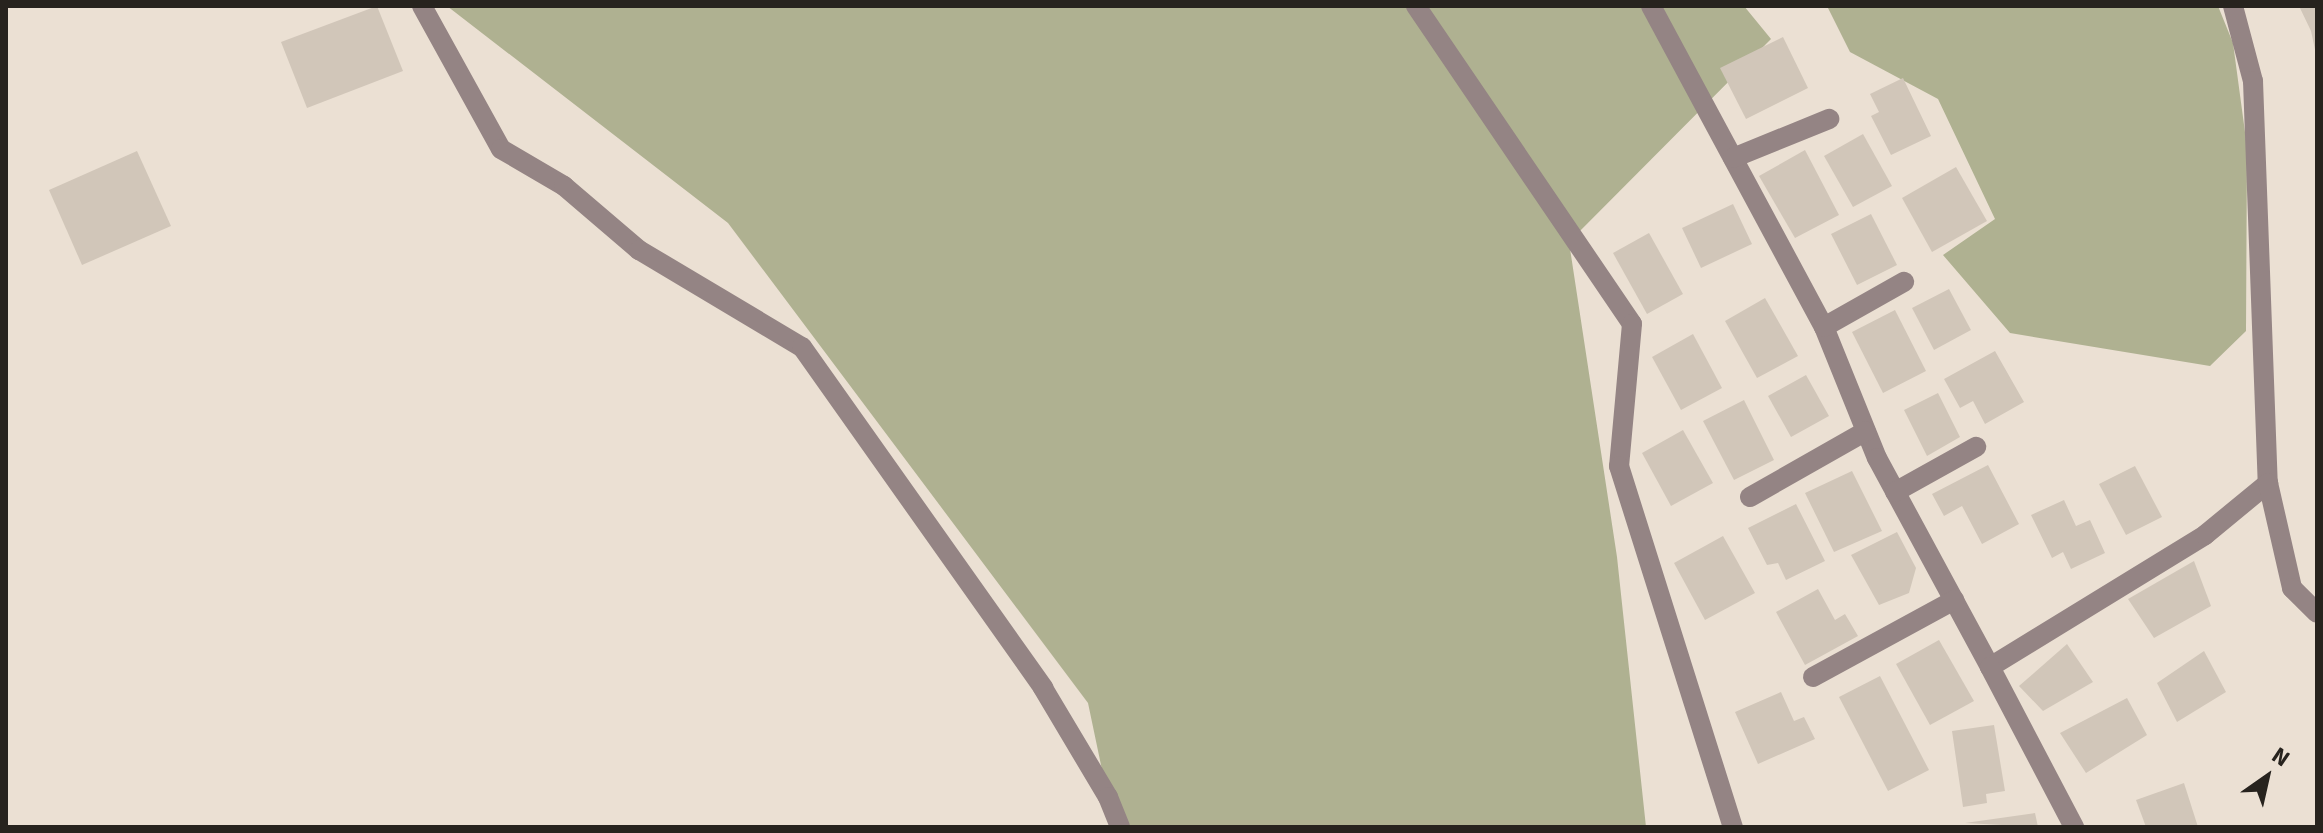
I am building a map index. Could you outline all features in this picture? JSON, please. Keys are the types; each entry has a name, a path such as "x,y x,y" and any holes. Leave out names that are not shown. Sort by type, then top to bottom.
{"street":[{"path":"422,6 501,149 564,186 639,250 802,347 1043,688 1108,797 1120,827"},
{"path":"1416,6 1632,324 1619,466 1733,827"},
{"path":"1651,6 1824,327 1866,431 1895,492 2074,827"},
{"path":"2233,6 2253,81 2268,483 2292,588 2317,613"},
{"path":"1733,158 1829,119"},
{"path":"1824,327 1904,282"},
{"path":"1750,497 1866,431"},
{"path":"1895,492 1976,447"},
{"path":"1990,667 2205,535 2268,483"},
{"path":"1813,677 1954,600"}],"green space":[{"path":"447,6 1744,6 1771,39 1569,242 1617,557 1646,827 1114,827 1088,703 728,223"},
{"path":"1827,6 2218,6 2233,43 2247,147 2246,331 2210,366 2010,333 1943,255 1995,219 1938,99 1850,52"}],"building":[{"path":"377,6 403,71 307,108 281,42"},
{"path":"2299,6 2317,6 2317,59 2311,31"},
{"path":"1783,37 1808,88 1746,119 1720,68"},
{"path":"1903,78 1931,136 1891,155 1871,116 1879,112 1870,94"},
{"path":"1863,134 1892,186 1853,207 1824,156"},
{"path":"1805,150 1839,215 1795,238 1759,176"},
{"path":"137,151 171,226 82,265 49,190"},
{"path":"1956,167 1987,221 1932,252 1902,198"},
{"path":"1733,204 1752,244 1701,268 1682,228"},
{"path":"1871,214 1897,265 1857,285 1831,234"},
{"path":"1649,233 1683,294 1647,314 1613,253"},
{"path":"1949,289 1971,330 1934,350 1912,308"},
{"path":"1765,298 1798,356 1757,378 1725,321"},
{"path":"1895,310 1926,371 1883,393 1852,332"},
{"path":"1693,334 1722,388 1681,410 1652,357"},
{"path":"1995,351 2024,402 1985,424 1973,401 1960,408 1944,379"},
{"path":"1806,375 1829,416 1791,437 1768,396"},
{"path":"1938,393 1960,437 1927,456 1904,410"},
{"path":"1744,400 1774,460 1734,480 1703,421"},
{"path":"1683,430 1713,483 1671,506 1642,453"},
{"path":"1988,465 2019,524 1982,544 1962,506 1944,516 1932,494"},
{"path":"2135,466 2162,517 2126,535 2099,484"},
{"path":"1852,471 1882,531 1834,552 1805,493"},
{"path":"2064,500 2076,526 2090,520 2105,553 2071,569 2063,552 2052,558 2031,515"},
{"path":"1796,504 1825,561 1786,580 1778,563 1767,565 1748,528"},
{"path":"1897,532 1916,568 1909,593 1879,605 1851,555"},
{"path":"1723,536 1755,593 1705,620 1674,563"},
{"path":"2194,561 2211,606 2154,638 2128,599"},
{"path":"1818,589 1835,620 1845,614 1858,636 1805,665 1776,612"},
{"path":"1939,640 1974,701 1930,725 1896,664"},
{"path":"2067,644 2093,682 2043,711 2019,686"},
{"path":"2204,651 2226,692 2177,722 2157,683"},
{"path":"1880,676 1929,770 1888,791 1839,697"},
{"path":"1781,692 1794,721 1804,717 1815,739 1758,764 1735,712"},
{"path":"2127,698 2147,735 2086,773 2060,733"},
{"path":"1994,725 2005,791 1986,794 1987,803 1963,807 1952,731"},
{"path":"2184,783 2198,827 2146,827 2136,800"},
{"path":"2035,813 2038,827 1965,823"}]}
